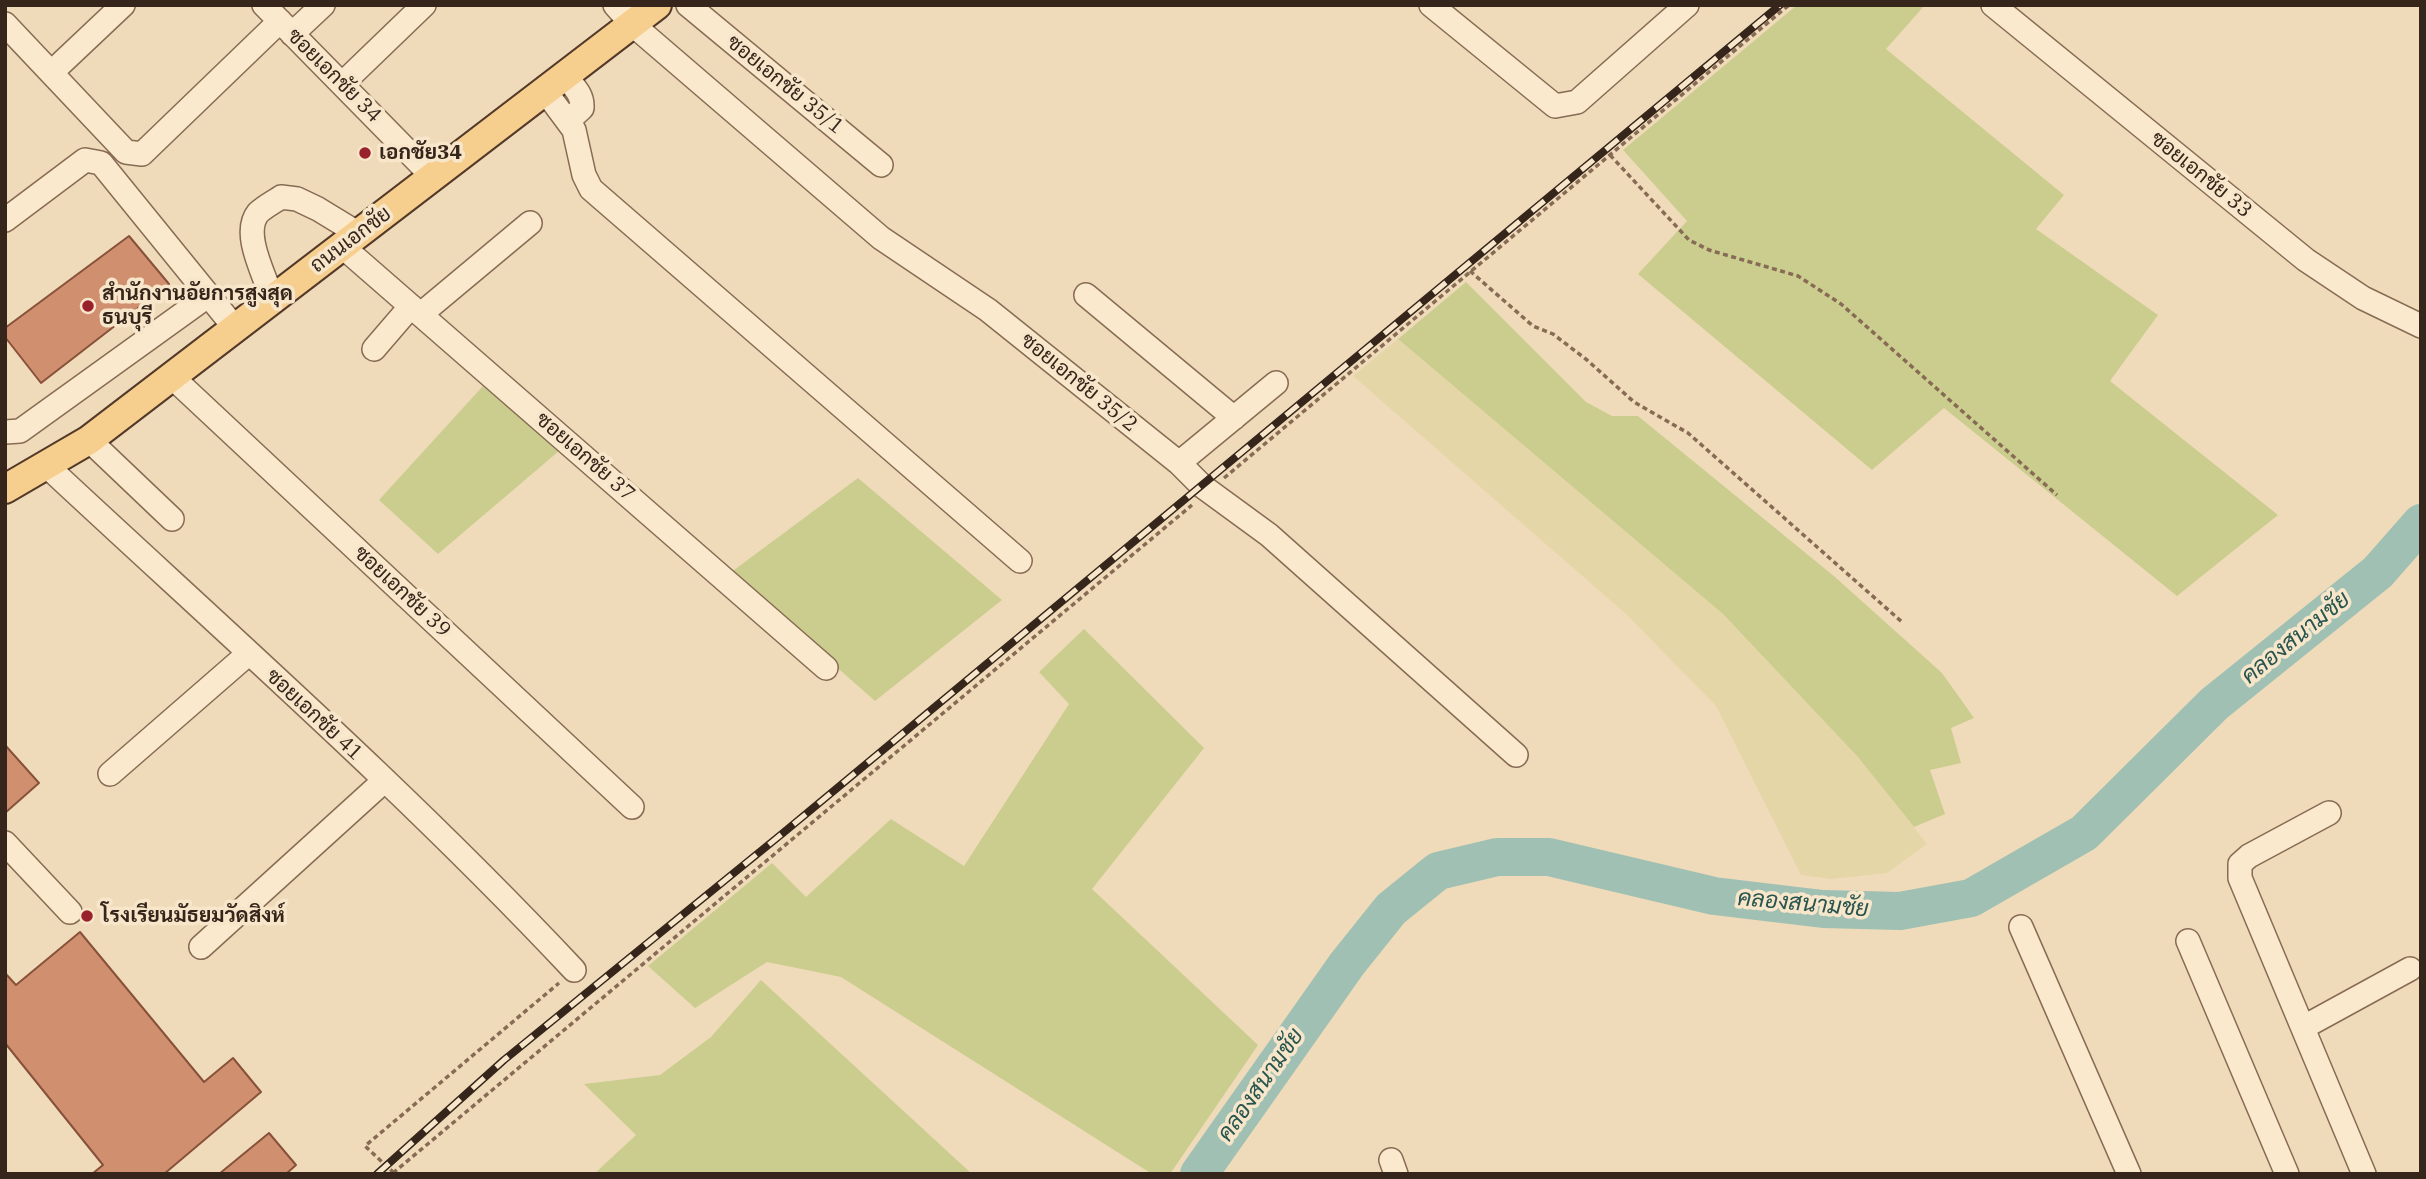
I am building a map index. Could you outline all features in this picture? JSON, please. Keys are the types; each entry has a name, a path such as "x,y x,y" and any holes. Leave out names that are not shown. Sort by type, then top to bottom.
{"main road":[{"name":"ถนนเอกชัย","path":"5,489 48,467 89,440 351,241 555,84 624,15 657,5"}],"street":[{"path":"52,72 123,5"},
{"path":"5,24 125,152 142,154 279,20 323,5"},
{"path":"342,84 424,5"},
{"name":"ซอยเอกชัย 35/1","path":"688,5 881,165"},
{"path":"1437,7 1555,106 1577,102 1686,5"},
{"name":"ซอยเอกชัย 33","path":"1993,5 2306,260 2363,298 2421,326"},
{"name":"ซอยเอกชัย 35/2","path":"624,15 881,238 988,310 1179,463 1209,491 1269,535 1516,755"},
{"name":"ซอยเอกชัย 34","path":"279,20 433,177"},
{"path":"555,84 574,130 584,175 591,190 1020,561"},
{"path":"5,220 85,160 101,163 235,328"},
{"name":"ซอยเอกชัย 37","path":"272,299 254,246 252,225 259,213 281,197 297,199 351,241 416,310 826,668"},
{"path":"374,348 416,310 530,223"},
{"path":"5,432 20,431 209,295"},
{"path":"1086,295 1234,418"},
{"name":"ซอยเอกชัย 39","path":"171,376 632,807"},
{"path":"1179,463 1276,383"},
{"path":"89,440 172,519"},
{"name":"ซอยเอกชัย 41","path":"48,467 385,780 502,894 574,970"},
{"path":"110,774 248,654"},
{"path":"201,947 385,780"},
{"path":"2329,813 2249,856 2239,864 2239,878 2364,1174"},
{"path":"5,843 71,912"},
{"path":"2021,928 2129,1174"},
{"path":"2188,941 2287,1174"},
{"path":"2304,1027 2410,969"}],"path":[{"path":"574,970 365,1146 394,1173 1789,5"},
{"path":"1610,155 1689,240 1709,250 1798,276 1841,304 2057,495"},
{"path":"1470,271 1533,326 1553,334 1634,402 1688,433 1902,622"}],"shaded area":[{"path":"1398,339 1723,614 1857,756 1927,844 1887,873 1831,879 1801,875 1716,706 1626,614 1353,376"}],"green space":[{"path":"1797,5 1925,5 1886,49 2064,195 2036,229 2158,315 2110,381 2278,515 2177,596 1944,408 1872,470 1638,274 1687,221 1623,150"},
{"path":"1466,282 1586,402 1612,416 1638,416 1835,577 1942,673 1974,718 1951,728 1961,763 1930,770 1945,814 1914,827 1857,756 1723,614 1398,339"},
{"path":"483,386 559,451 438,554 379,500"},
{"path":"858,478 1002,600 875,701 730,573"},
{"path":"1084,629 1204,748 1092,889 1258,1045 1170,1174 1152,1174 841,977 767,962 695,1008 648,966 772,863 806,897 891,819 964,866 1069,704 1039,672"},
{"path":"761,980 972,1174 594,1174 636,1135 584,1084 660,1075 711,1037"}],"building":[{"name":"สำนักงานอัยการสูงสุด ธนบุรี","path":"129,236 169,284 41,383 5,337 5,328"},
{"path":"5,745 39,783 5,813"},
{"path":"80,932 204,1082 233,1058 261,1092 164,1174 92,1174 103,1165 5,1043 5,973 16,985"},
{"path":"269,1133 296,1165 286,1174 219,1174"}],"waterway":[{"name":"คลองสนามชัย","path":"1199,1174 1347,964 1391,909 1438,871 1497,857 1549,857 1714,896 1823,909 1900,911 1971,898 2084,833 2214,704 2378,572 2421,523"}],"railway":[{"path":"377,1174 504,1060 783,833 1780,5"}],"place":[{"name":"เอกชัย34","path":"365,153"},
{"name":"สำนักงานอัยการสูงสุด ธนบุรี","path":"88,306"},
{"name":"โรงเรียนมัธยมวัดสิงห์","path":"87,916"}]}
